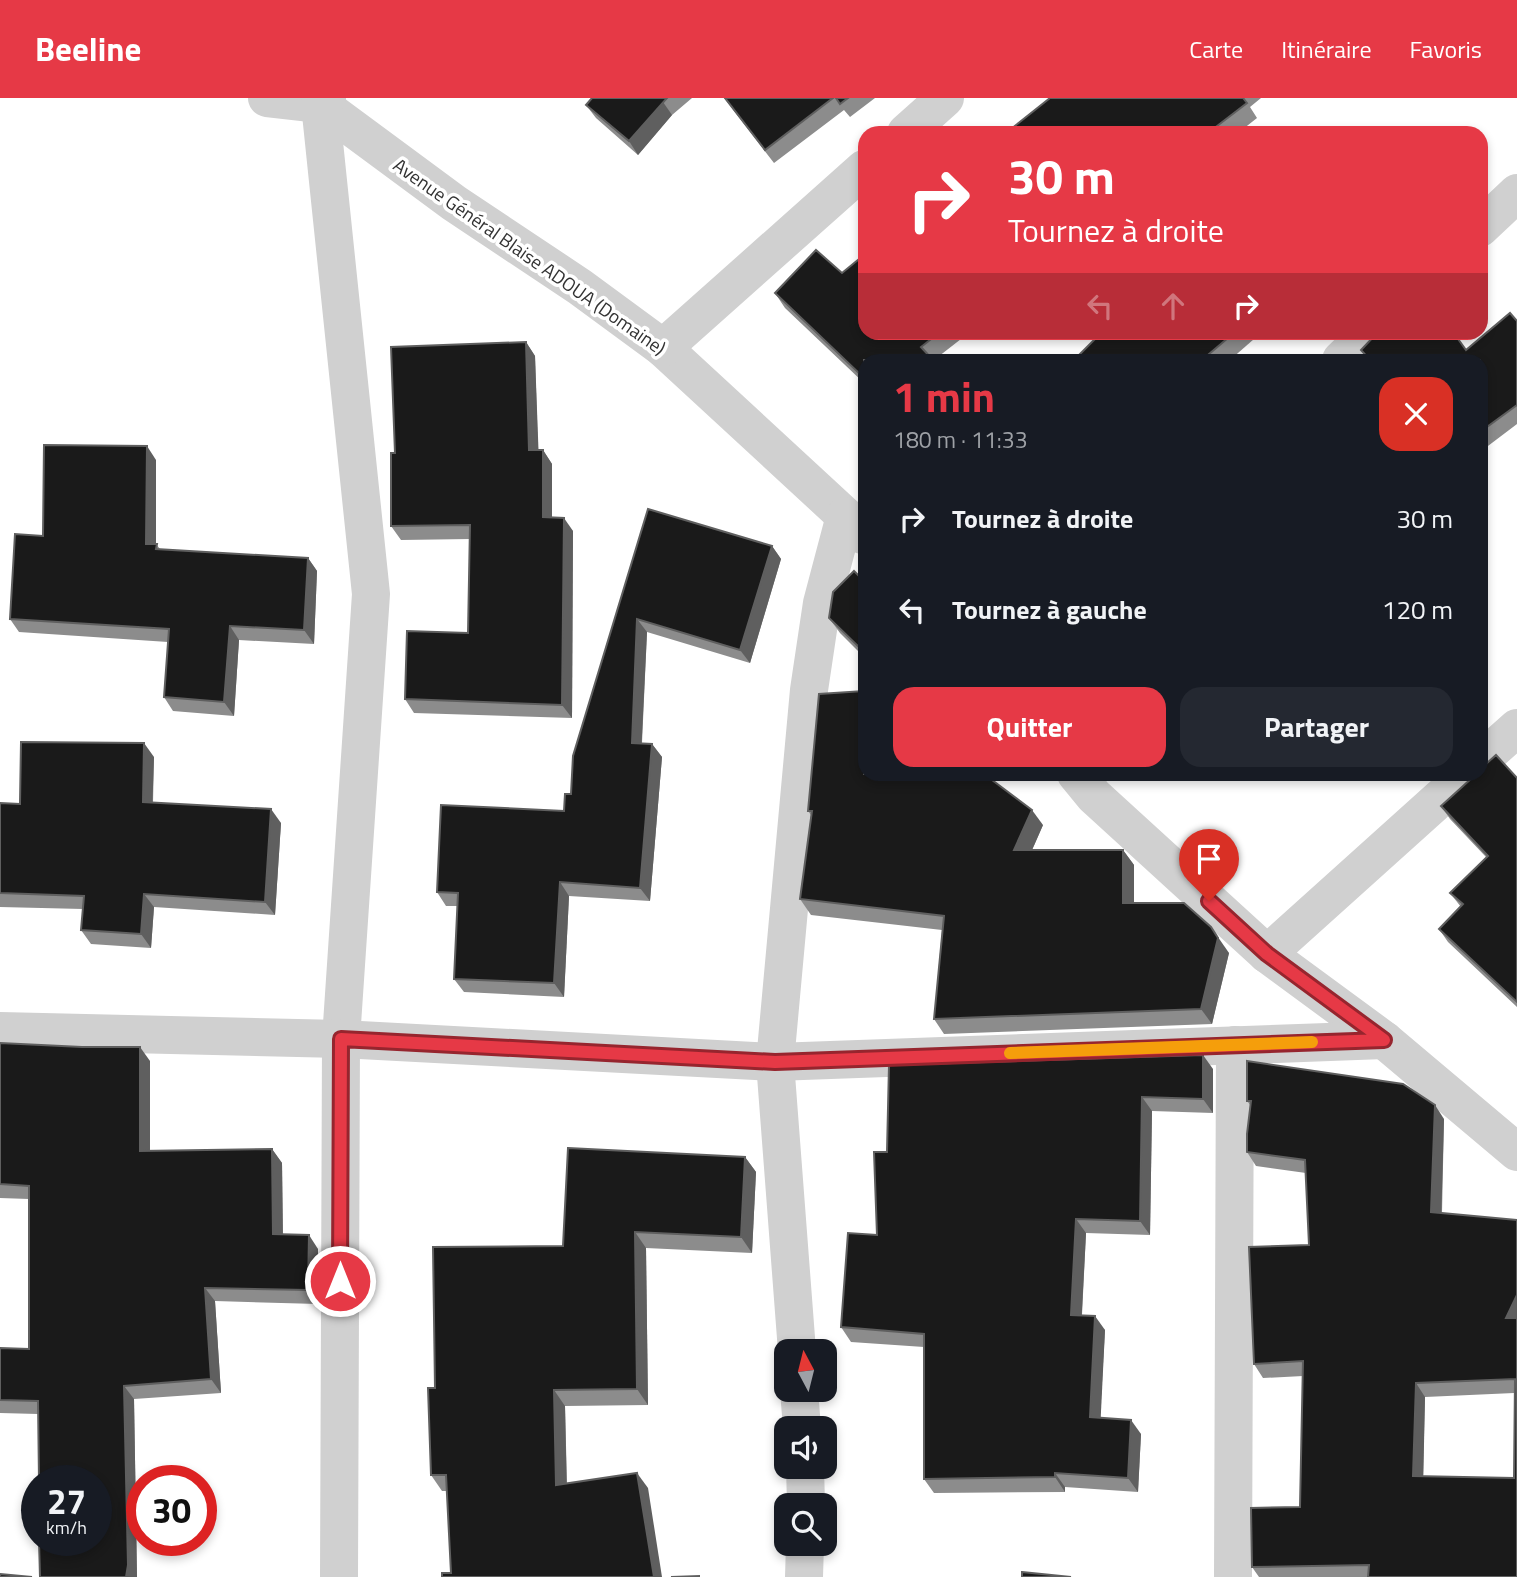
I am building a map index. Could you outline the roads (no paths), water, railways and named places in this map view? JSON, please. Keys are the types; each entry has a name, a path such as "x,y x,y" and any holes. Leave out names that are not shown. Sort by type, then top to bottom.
{"street":[{"path":"267,98 323,101 371,594 341,1039 339,1577"},
{"path":"913,126 945,98"},
{"name":"Avenue Général Blaise ADOUA (Domaine)","path":"323,101 454,204 580,287 663,348 855,527"},
{"path":"663,348 858,174"},
{"path":"1488,220 1517,193"},
{"path":"1347,354 1362,340"},
{"path":"796,1339 775,1062 809,690 822,603 855,527"},
{"path":"1488,754 1517,728"},
{"path":"1082,781 1094,796 1267,954 1384,1040 1517,1152"},
{"path":"1267,954 1458,781"},
{"path":"0,1031 341,1039 775,1062 1384,1040"},
{"path":"1233,1577 1235,1045"},
{"path":"804,1577 805,1556"}]}
